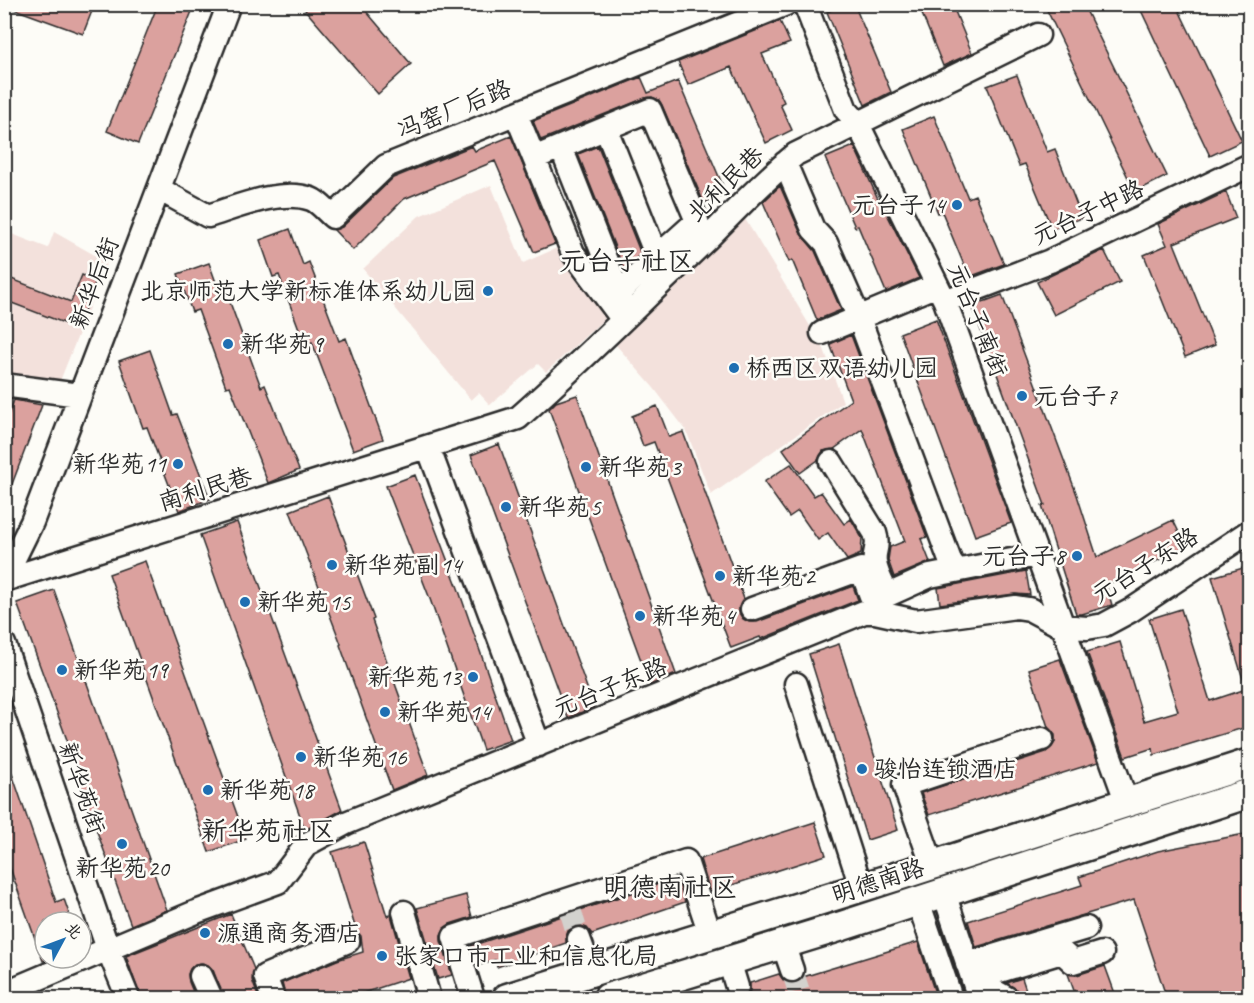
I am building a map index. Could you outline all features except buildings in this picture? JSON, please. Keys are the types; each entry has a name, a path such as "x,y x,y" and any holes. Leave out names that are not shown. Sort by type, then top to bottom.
{"main road":[{"name":"明德南路","path":"507,999 1250,763"},
{"name":"明德南路","path":"608,999 733,974 787,957 931,897 1250,793"}],"street":[{"name":"新华后街","path":"4,579 32,522 229,4"},
{"name":"冯窑厂后路","path":"159,189 208,216 269,198 295,195 313,200 333,216 386,166 786,4"},
{"name":"元台子南街","path":"805,4 846,110 857,122 941,293 1127,803"},
{"name":"北利民巷","path":"425,448 518,418 626,318 766,178 796,154 1038,35"},
{"path":"534,158 650,110 697,221 619,293"},
{"path":"516,114 573,253 626,318"},
{"path":"606,129 657,257"},
{"path":"566,160 619,293 626,318"},
{"path":"785,163 813,229 826,243 859,318 954,571"},
{"name":"元台子中路","path":"822,333 859,318 1050,261 1250,165"},
{"path":"4,388 11,386 79,394"},
{"path":"425,448 539,746"},
{"name":"南利民巷","path":"4,579 425,448"},
{"path":"831,462 875,533 878,542 874,558 875,566 887,608"},
{"name":"元台子东路","path":"4,993 196,912 278,882 308,844 346,823 864,612 887,608 916,621 1016,607 1029,609 1061,626 1095,627 1113,621 1250,531"},
{"path":"887,608 930,576 1037,555"},
{"path":"752,609 861,569 887,608"},
{"name":"新华苑街","path":"4,644 108,949 128,999"},
{"path":"796,684 861,886"},
{"path":"932,864 904,785 1042,739"},
{"path":"473,999 454,937 568,903 686,861 710,934"},
{"path":"931,897 973,981 1007,999"},
{"path":"931,897 951,999"},
{"path":"404,912 429,999"},
{"path":"973,981 1086,928"},
{"path":"579,939 591,972"},
{"path":"273,999 265,976 348,941"},
{"path":"973,981 1062,952 1073,962 1102,952"},
{"path":"201,976 211,999"}],"shaded area":[{"name":"北京师范大学新标准体系幼儿园","path":"491,185 523,263 564,245 612,312 546,372 538,364 490,405 479,393 471,400 363,269 419,216"},
{"name":"桥西区双语幼儿园","path":"742,214 824,349 843,402 711,495 686,430 653,387 616,345"},
{"path":"4,231 48,248 54,232 107,262 60,381 5,382"}],"tunnel":[{"path":"569,906 579,939"},
{"path":"792,970 801,998"}],"place":[{"name":"元台子14","path":"957,205"},
{"name":"北京师范大学新标准体系幼儿园","path":"488,291"},
{"name":"新华苑9","path":"228,344"},
{"name":"桥西区双语幼儿园","path":"734,368"},
{"name":"元台子7","path":"1022,396"},
{"name":"新华苑11","path":"178,464"},
{"name":"新华苑3","path":"586,467"},
{"name":"新华苑5","path":"506,507"},
{"name":"元台子8","path":"1077,556"},
{"name":"新华苑副14","path":"332,565"},
{"name":"新华苑2","path":"720,576"},
{"name":"新华苑15","path":"245,602"},
{"name":"新华苑4","path":"640,616"},
{"name":"新华苑19","path":"62,670"},
{"name":"新华苑13","path":"473,677"},
{"name":"新华苑14","path":"385,712"},
{"name":"新华苑16","path":"301,757"},
{"name":"骏怡连锁酒店","path":"862,769"},
{"name":"新华苑18","path":"208,790"},
{"name":"新华苑20","path":"122,844"},
{"name":"源通商务酒店","path":"205,933"},
{"name":"张家口市工业和信息化局","path":"382,956"}],"district":[{"name":"元台子社区","path":"627,261"},
{"name":"新华苑社区","path":"268,831"},
{"name":"明德南社区","path":"670,887"}]}
